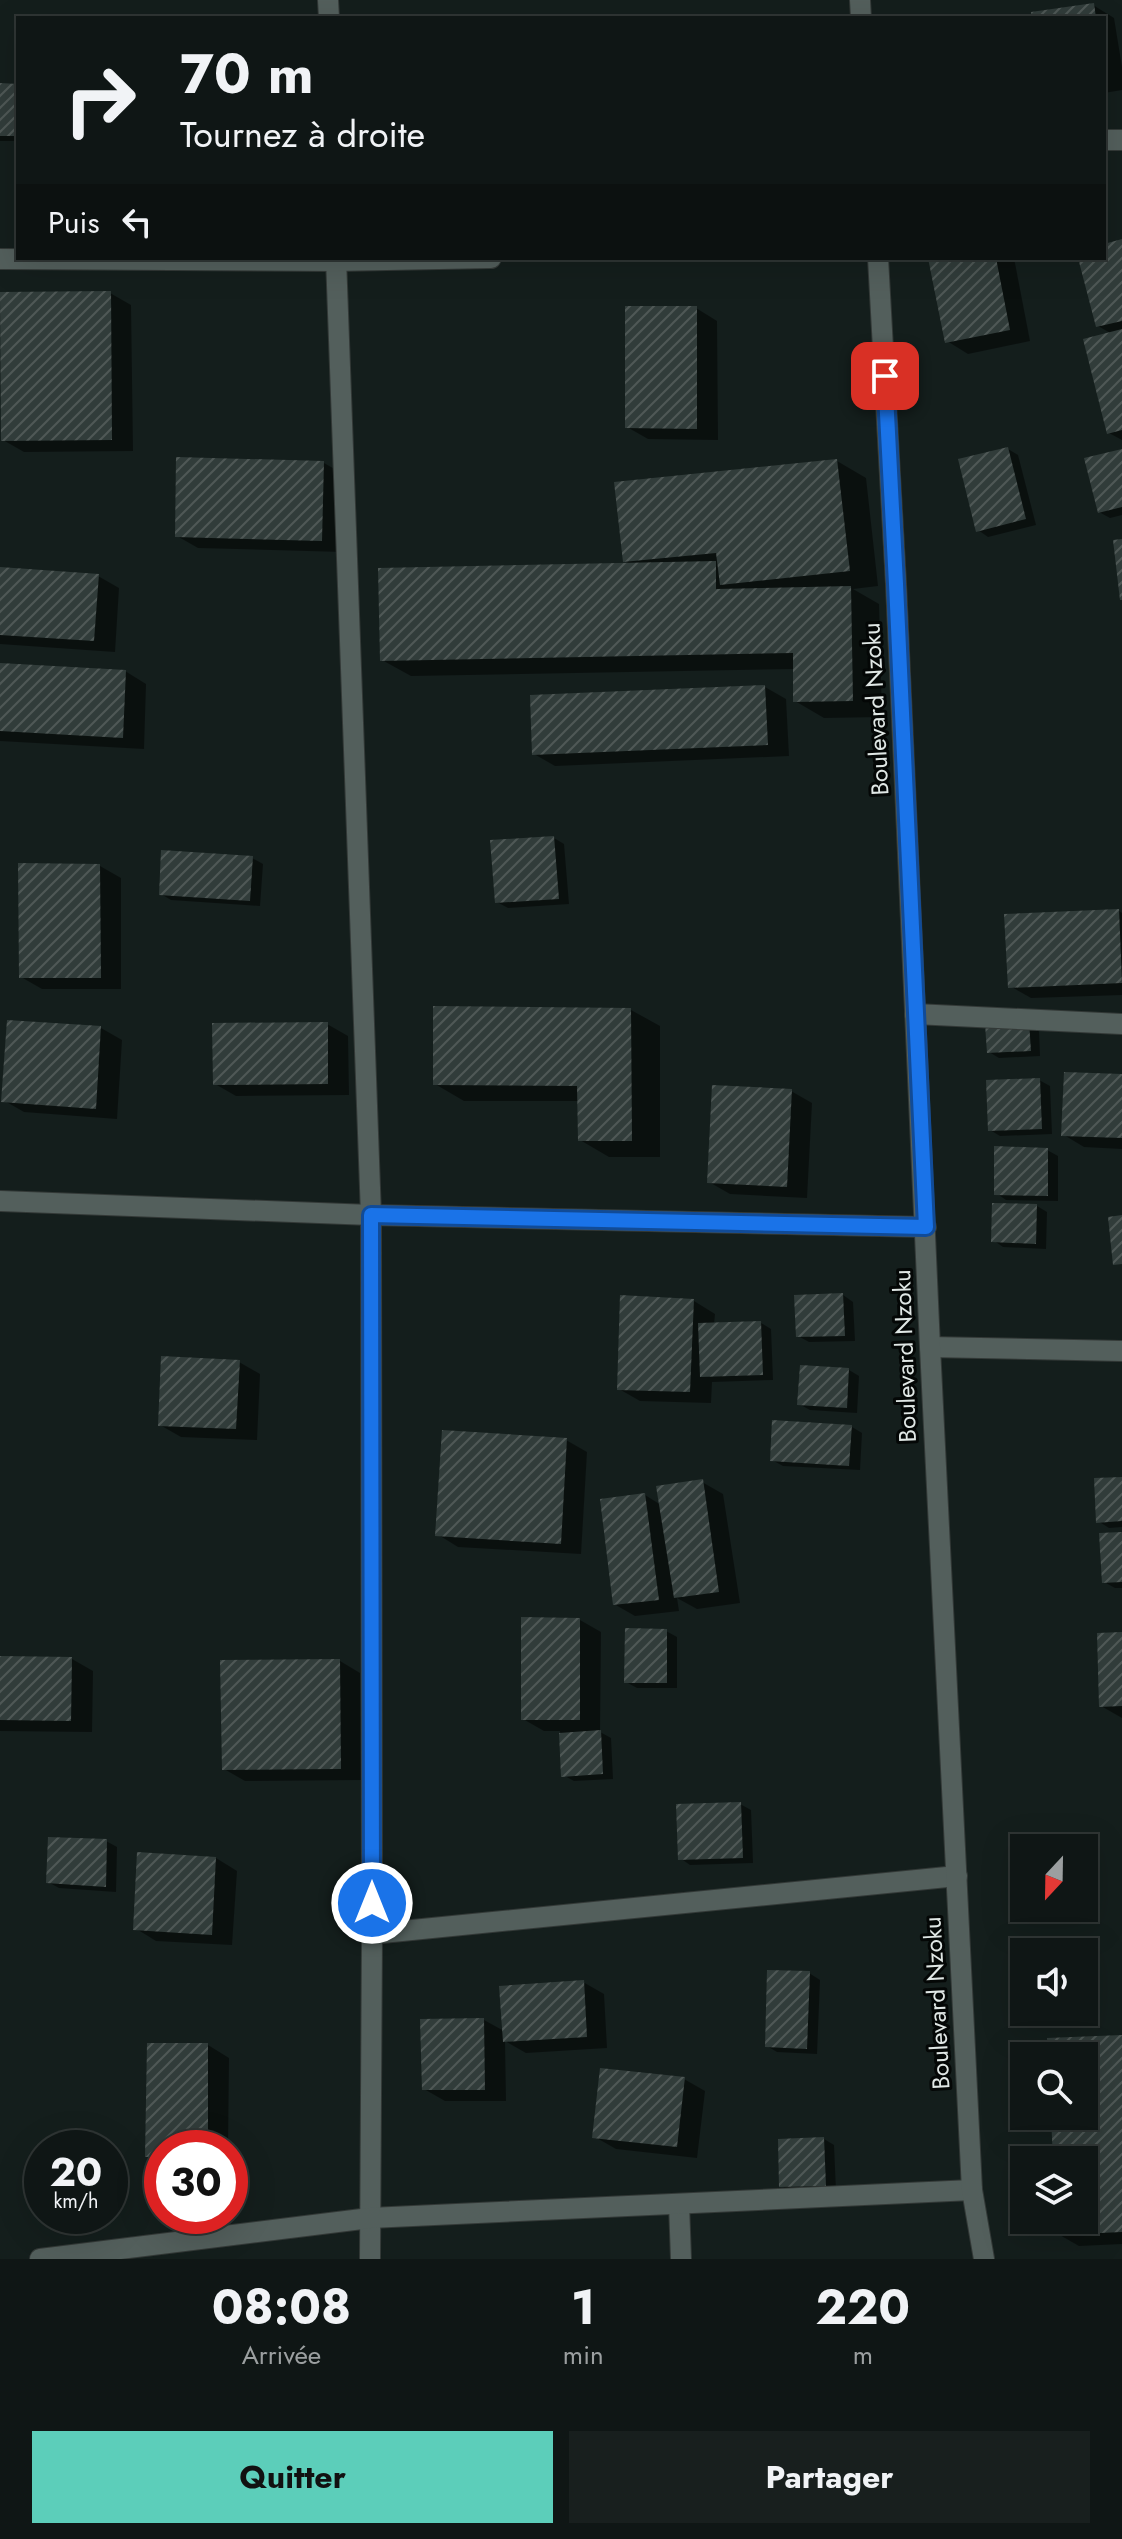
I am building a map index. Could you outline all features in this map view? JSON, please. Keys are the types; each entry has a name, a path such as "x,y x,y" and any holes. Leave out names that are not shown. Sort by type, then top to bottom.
{"street":[{"path":"336,260 371,1215 370,2259"},
{"name":"Boulevard Nzoku","path":"878,260 972,2190 984,2259"},
{"path":"915,1014 1122,1024"},
{"path":"0,1201 371,1215 926,1227"},
{"path":"930,1347 1122,1351"},
{"path":"372,1934 957,1876"},
{"path":"40,2259 370,2218 972,2190"},
{"path":"679,2204 681,2259"}],"building":[{"path":"1094,3 1096,16 1032,16 1031,12"},
{"path":"0,83 16,84 16,136 0,136"},
{"path":"1122,239 1122,321 1096,327 1079,260 1106,260 1106,243"},
{"path":"928,260 996,260 1010,330 945,343"},
{"path":"111,291 112,440 1,441 0,292"},
{"path":"625,306 697,306 697,429 625,428"},
{"path":"1122,329 1122,430 1107,434 1083,339"},
{"path":"1008,447 1026,519 976,532 958,459"},
{"path":"1122,449 1122,507 1098,513 1084,458"},
{"path":"176,457 324,461 322,541 175,537"},
{"path":"837,459 850,571 720,585 716,553 623,562 614,482"},
{"path":"1122,539 1122,600 1120,600 1113,540"},
{"path":"716,561 716,589 851,586 853,701 793,702 793,653 380,661 378,568"},
{"path":"0,567 99,574 94,641 0,635"},
{"path":"0,663 126,670 123,738 0,731"},
{"path":"765,685 768,745 532,755 530,695"},
{"path":"554,836 559,899 495,903 490,840"},
{"path":"161,850 253,856 250,901 159,895"},
{"path":"18,863 100,864 101,978 19,978"},
{"path":"1119,909 1122,983 1008,988 1004,914"},
{"path":"433,1006 631,1008 632,1141 578,1141 577,1086 433,1085"},
{"path":"7,1020 101,1026 96,1109 1,1102"},
{"path":"328,1022 328,1084 213,1085 212,1023"},
{"path":"1029,1022 1031,1051 987,1053 985,1024"},
{"path":"1064,1072 1122,1074 1122,1138 1061,1136"},
{"path":"1040,1078 1042,1129 988,1131 986,1080"},
{"path":"712,1085 792,1089 787,1187 707,1183"},
{"path":"994,1146 1048,1148 1048,1196 994,1195"},
{"path":"992,1203 1037,1204 1036,1244 991,1242"},
{"path":"1122,1215 1122,1264 1113,1265 1108,1217"},
{"path":"843,1293 845,1336 796,1337 794,1295"},
{"path":"620,1295 694,1299 690,1392 617,1390"},
{"path":"761,1321 763,1375 700,1377 698,1323"},
{"path":"161,1356 240,1360 236,1429 158,1426"},
{"path":"800,1365 849,1368 847,1408 797,1405"},
{"path":"772,1420 852,1425 849,1466 770,1461"},
{"path":"442,1430 567,1438 561,1544 435,1536"},
{"path":"1122,1477 1122,1521 1096,1523 1094,1478"},
{"path":"703,1479 719,1592 674,1598 656,1486"},
{"path":"645,1493 659,1600 613,1605 600,1499"},
{"path":"1122,1532 1122,1582 1102,1583 1099,1533"},
{"path":"521,1617 580,1618 580,1720 521,1720"},
{"path":"625,1628 667,1629 667,1683 624,1683"},
{"path":"1122,1632 1122,1706 1099,1707 1097,1633"},
{"path":"0,1656 72,1657 71,1721 0,1720"},
{"path":"340,1659 341,1769 222,1770 220,1660"},
{"path":"601,1730 603,1774 561,1777 559,1733"},
{"path":"741,1802 743,1858 678,1860 676,1804"},
{"path":"48,1837 107,1839 106,1887 46,1883"},
{"path":"137,1852 216,1857 212,1935 133,1930"},
{"path":"767,1970 810,1971 807,2049 765,2047"},
{"path":"584,1980 587,2037 503,2042 499,1986"},
{"path":"484,2018 485,2090 422,2090 420,2019"},
{"path":"1122,2035 1122,2232 1098,2233 1098,2146 1052,2146 1052,2130 1098,2130 1098,2042 1047,2042 1047,2038"},
{"path":"147,2043 208,2043 208,2130 145,2130"},
{"path":"600,2068 685,2077 677,2147 592,2138"},
{"path":"824,2137 826,2186 779,2187 778,2139"}],"route":[{"path":"372,1903 371,1215 926,1227 885,376"}]}
